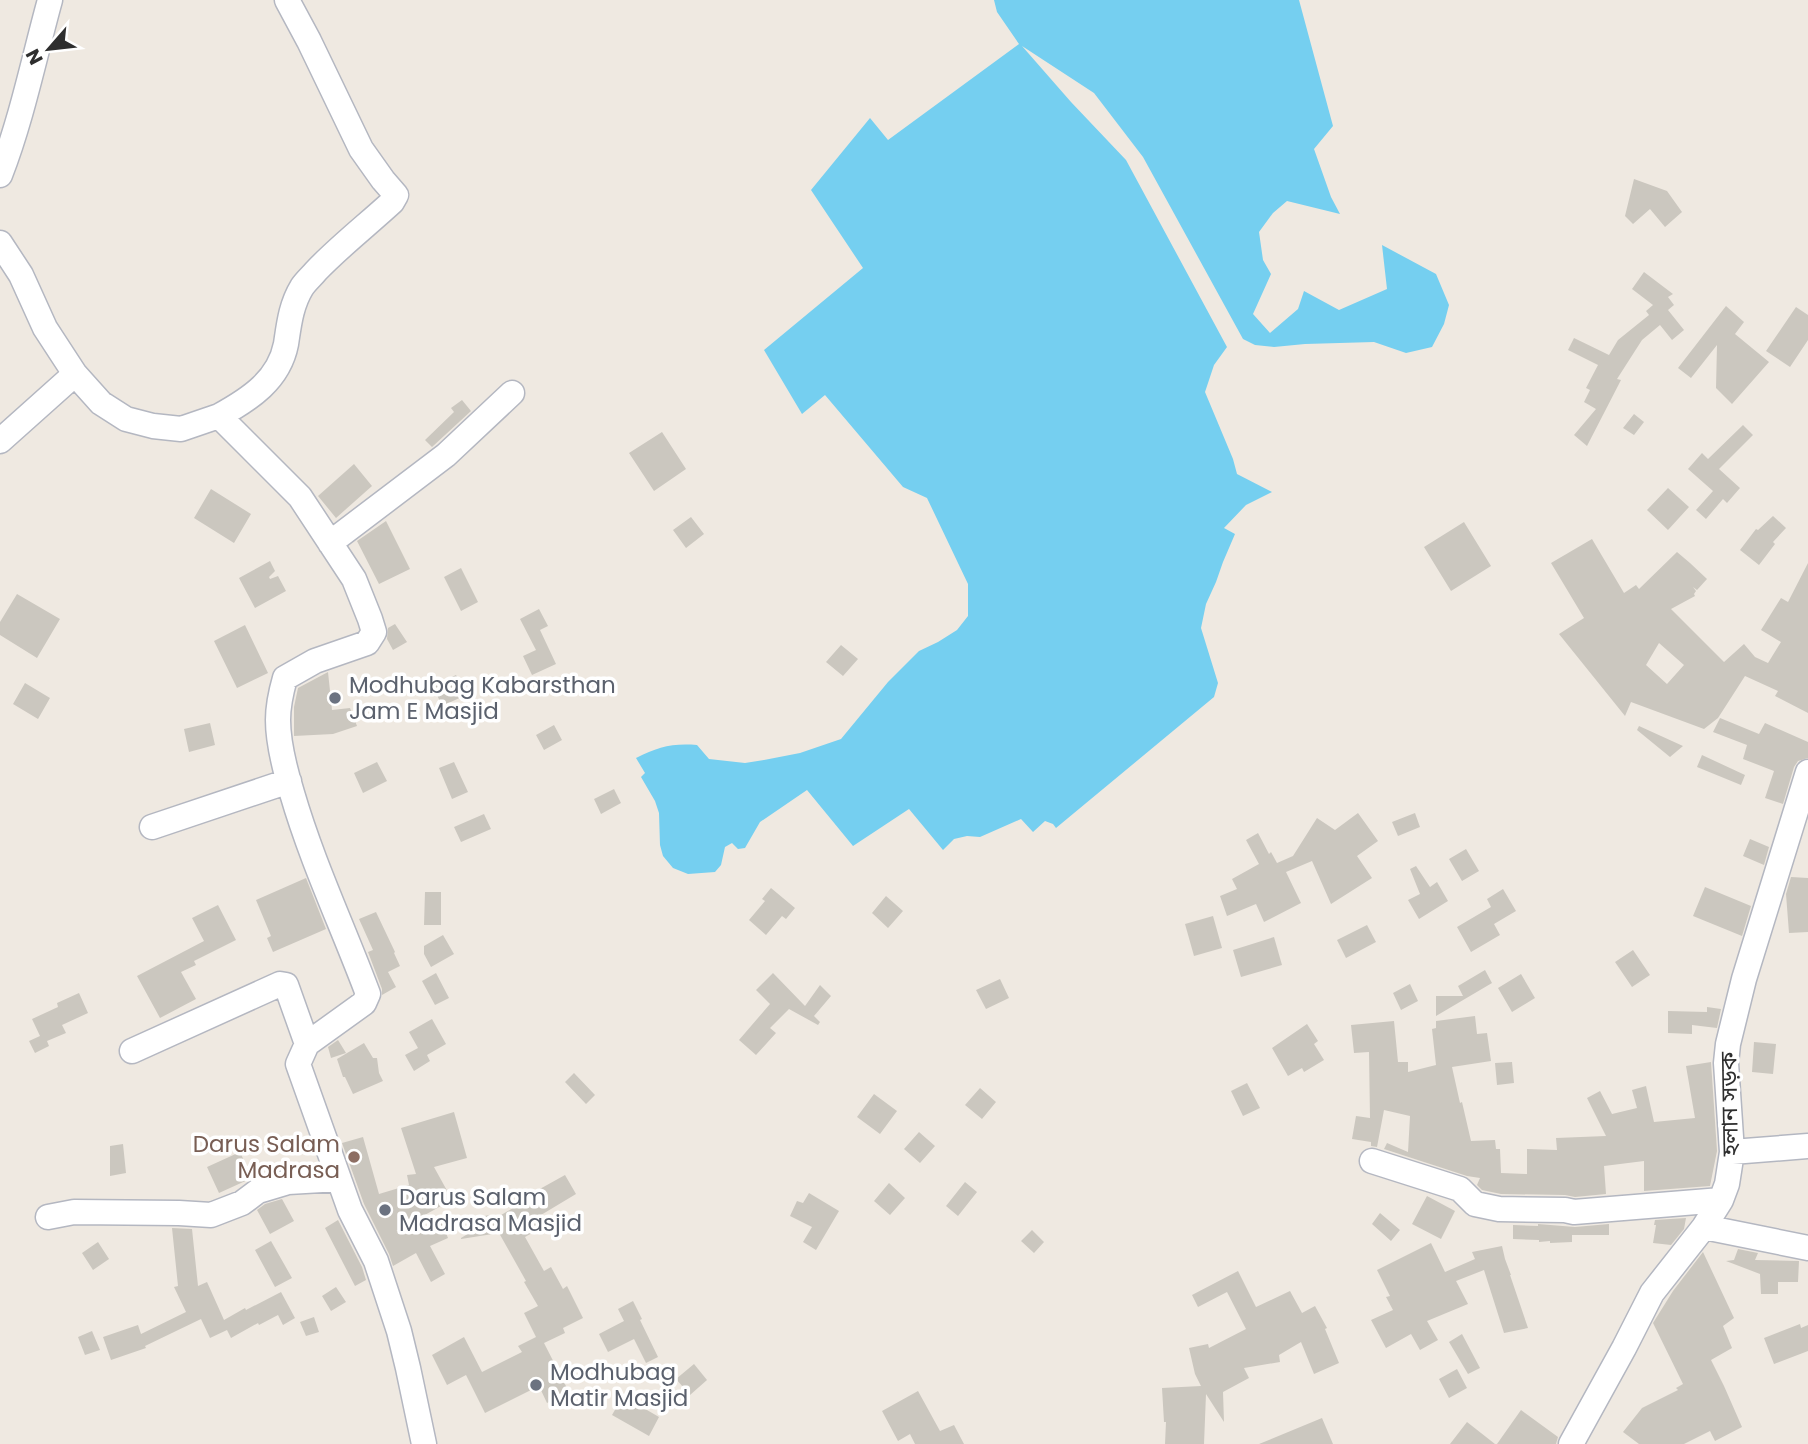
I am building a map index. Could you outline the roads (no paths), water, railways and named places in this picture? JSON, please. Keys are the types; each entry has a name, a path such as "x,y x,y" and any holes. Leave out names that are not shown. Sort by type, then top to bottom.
{"street":[{"path":"0,175 9,153 50,0"},
{"path":"0,243 21,275 45,328 75,374 101,403 126,419 181,429 219,416 244,402 262,387 277,371 285,348 293,304 303,285 329,257 392,202 396,195 361,149 287,0"},
{"path":"0,441 75,374"},
{"path":"330,543 446,455 512,393"},
{"path":"219,416 300,497 354,579 374,632 367,643 315,661 285,678 279,699 279,740 289,781 311,853 368,994 364,1003 307,1044 298,1064 350,1210 376,1261 399,1331 424,1444"},
{"name":"হলান সড়ক","path":"1571,1444 1652,1293 1704,1227 1721,1200 1727,1184 1732,1152 1726,1063 1728,1044 1754,945 1803,805 1808,772"},
{"path":"152,827 289,781"},
{"path":"132,1051 280,984 286,985 307,1044"},
{"path":"1732,1152 1808,1146"},
{"path":"1372,1161 1460,1189 1475,1204 1499,1209 1574,1212 1721,1200"},
{"path":"48,1217 74,1212 211,1215 242,1203 258,1191 288,1182 339,1179"},
{"path":"1704,1227 1808,1248"}],"water":[{"path":"994,0 1299,0 1333,126 1314,149 1340,214 1287,201 1273,213 1259,232 1263,260 1271,274 1253,314 1270,333 1298,309 1304,291 1339,310 1387,289 1382,245 1436,274 1449,305 1444,324 1432,347 1406,353 1374,342 1274,347 1255,345 1243,339 1143,157 1094,93 1022,46 1126,160 1227,347 1214,365 1205,392 1237,474 1272,492 1246,505 1224,528 1235,534 1206,604 1201,628 1218,683 1214,697 1056,828 1045,821 1033,832 1021,819 980,837 954,839 943,850 909,809 853,846 807,790 760,822 745,848 738,849 732,843 725,847 721,865 715,872 688,874 673,868 663,856 659,813 641,777 645,773 636,758 665,747 697,745 709,759 745,763 800,753 841,739 888,682 919,651 957,630 968,616 968,584 927,498 903,487 825,395 802,414 764,350 863,268 811,190 870,118 888,140 1019,44 997,12"}],"place":[{"name":"Modhubag Kabarsthan Jam E Masjid","path":"335,698"},
{"name":"Darus Salam Madrasa","path":"354,1157"},
{"name":"Darus Salam Madrasa Masjid","path":"385,1210"},
{"name":"Modhubag Matir Masjid","path":"536,1385"}]}
